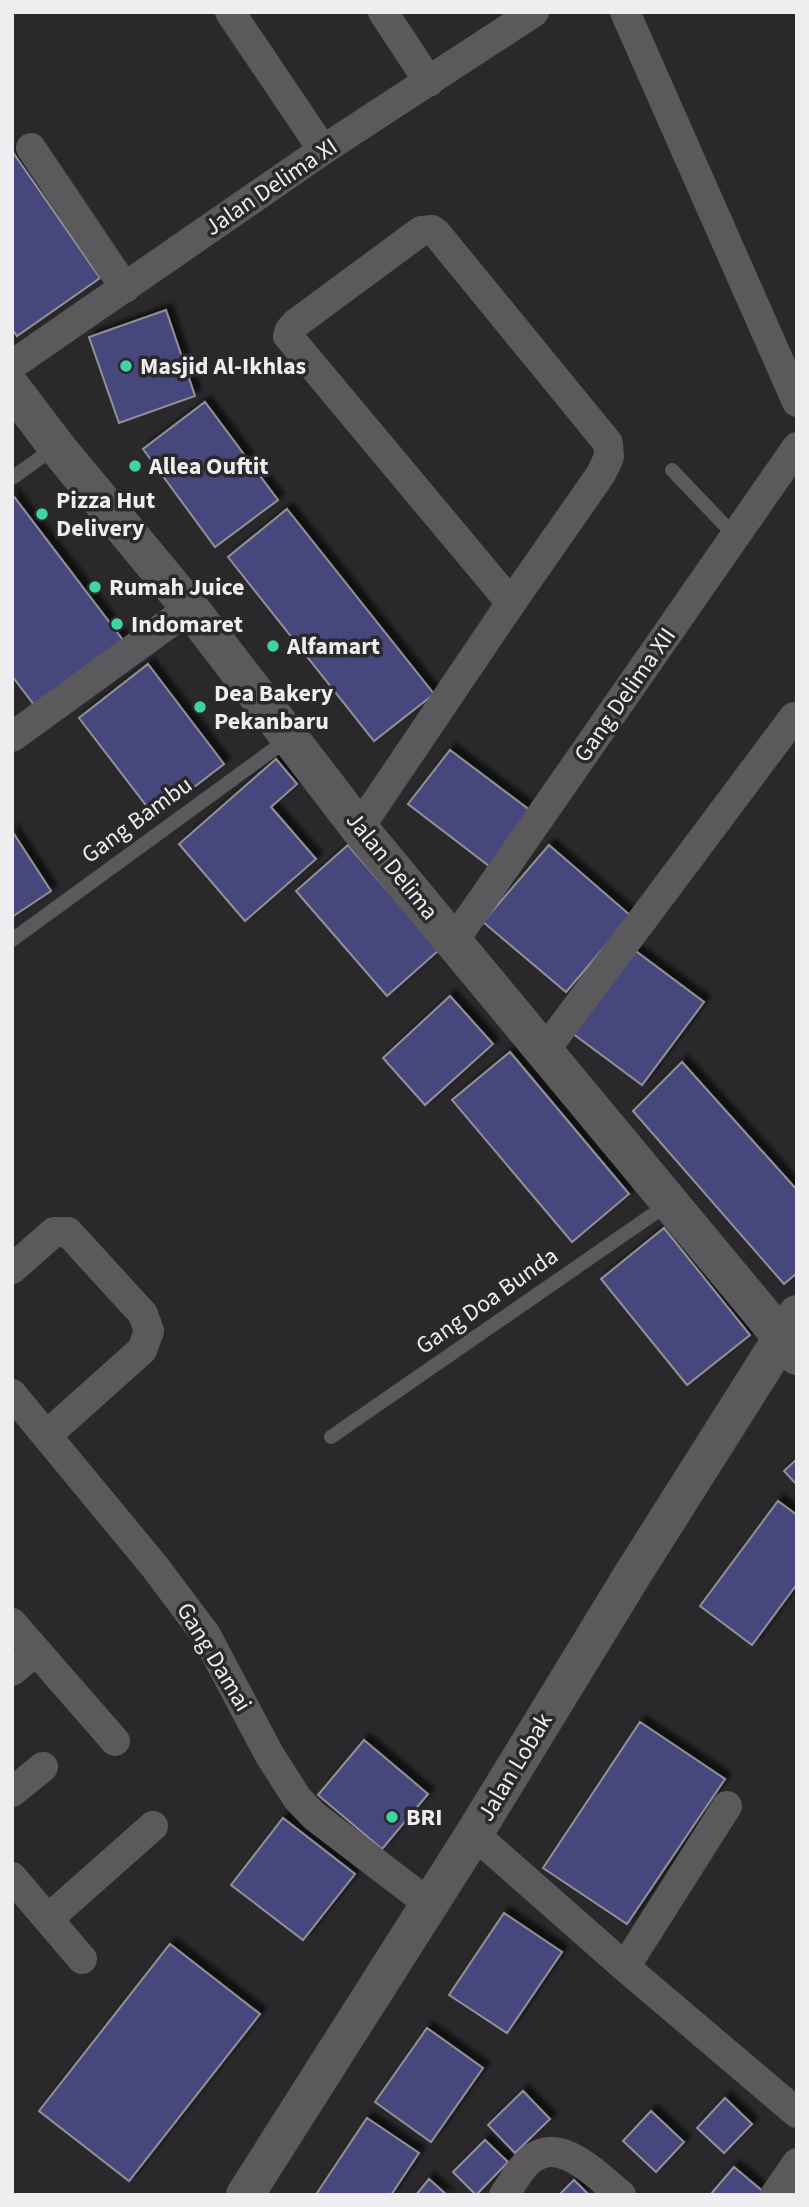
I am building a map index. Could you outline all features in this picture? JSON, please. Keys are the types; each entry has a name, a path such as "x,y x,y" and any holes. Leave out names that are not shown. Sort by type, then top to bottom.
{"main road":[{"name":"Jalan Delima","path":"12,388 56,446 190,608 359,828 669,1203 791,1336"},
{"name":"Jalan Lobak","path":"245,2195 474,1834 631,1577 791,1336"}],"street":[{"path":"230,12 323,150"},
{"path":"383,12 429,82"},
{"name":"Jalan Delima XI","path":"12,365 323,150 534,12"},
{"path":"625,12 797,402"},
{"path":"31,148 125,288"},
{"path":"359,828 601,474 609,457 608,443 437,234 421,231 295,324 288,336 511,603"},
{"name":"Gang Delima XII","path":"453,942 797,447"},
{"path":"12,737 190,608"},
{"path":"545,1050 793,717"},
{"path":"12,1269 54,1232 68,1232 143,1314 149,1331 142,1350 47,1435"},
{"name":"Gang Damai","path":"12,1394 155,1567 206,1635 269,1754 297,1798 314,1816 428,1903"},
{"path":"12,1623 115,1741"},
{"path":"12,1671 36,1651"},
{"path":"12,1792 43,1767"},
{"path":"625,1967 727,1806"},
{"path":"48,1919 153,1826"},
{"path":"474,1834 797,2113"},
{"path":"12,1877 82,1959"},
{"path":"503,2195 527,2162 540,2154 554,2151 567,2153 621,2195"},
{"path":"775,2195 797,2163"}],"lane":[{"path":"12,478 56,446"},
{"path":"672,470 735,536"},
{"name":"Gang Bambu","path":"12,940 289,738"},
{"name":"Gang Doa Bunda","path":"331,1437 669,1203"}],"building":[{"path":"12,151 100,278 17,336 12,329"},
{"path":"166,310 195,396 119,423 89,337"},
{"path":"205,402 278,500 215,547 143,449"},
{"path":"12,494 126,644 38,710 12,676"},
{"path":"287,509 434,694 374,741 228,557"},
{"path":"148,664 224,764 155,817 79,718"},
{"path":"450,750 531,811 489,866 408,804"},
{"path":"276,759 297,784 271,807 316,859 245,921 179,844"},
{"path":"12,831 51,891 12,917"},
{"path":"348,845 439,950 387,996 296,891"},
{"path":"549,845 631,916 566,992 483,922"},
{"path":"633,949 704,1002 642,1085 572,1033"},
{"path":"450,996 493,1044 425,1105 383,1058"},
{"path":"510,1052 629,1194 572,1242 452,1100"},
{"path":"682,1062 797,1190 797,1273 784,1284 633,1111"},
{"path":"664,1228 750,1335 687,1385 601,1279"},
{"path":"797,1459 797,1485 784,1471"},
{"path":"778,1501 797,1515 797,1584 752,1645 700,1606"},
{"path":"640,1722 725,1779 627,1924 543,1868"},
{"path":"364,1740 428,1794 382,1849 318,1795"},
{"path":"283,1818 355,1874 303,1940 231,1885"},
{"path":"504,1913 562,1952 507,2033 449,1995"},
{"path":"170,1944 260,2014 129,2181 39,2111"},
{"path":"427,2028 483,2068 431,2142 375,2102"},
{"path":"523,2091 550,2119 515,2153 488,2125"},
{"path":"725,2098 752,2124 724,2153 697,2128"},
{"path":"651,2111 684,2142 656,2172 623,2141"},
{"path":"367,2118 419,2153 391,2195 319,2195 317,2193"},
{"path":"485,2140 508,2162 476,2195 453,2172"},
{"path":"734,2167 766,2194 710,2195"},
{"path":"429,2179 447,2195 416,2195"},
{"path":"574,2180 589,2195 559,2195"}],"place":[{"name":"Masjid Al-Ikhlas","path":"126,366"},
{"name":"Allea Ouftit","path":"135,466"},
{"name":"Pizza Hut Delivery","path":"42,514"},
{"name":"Rumah Juice","path":"95,587"},
{"name":"Indomaret","path":"117,624"},
{"name":"Alfamart","path":"273,646"},
{"name":"Dea Bakery Pekanbaru","path":"200,707"},
{"name":"BRI","path":"392,1817"}]}
